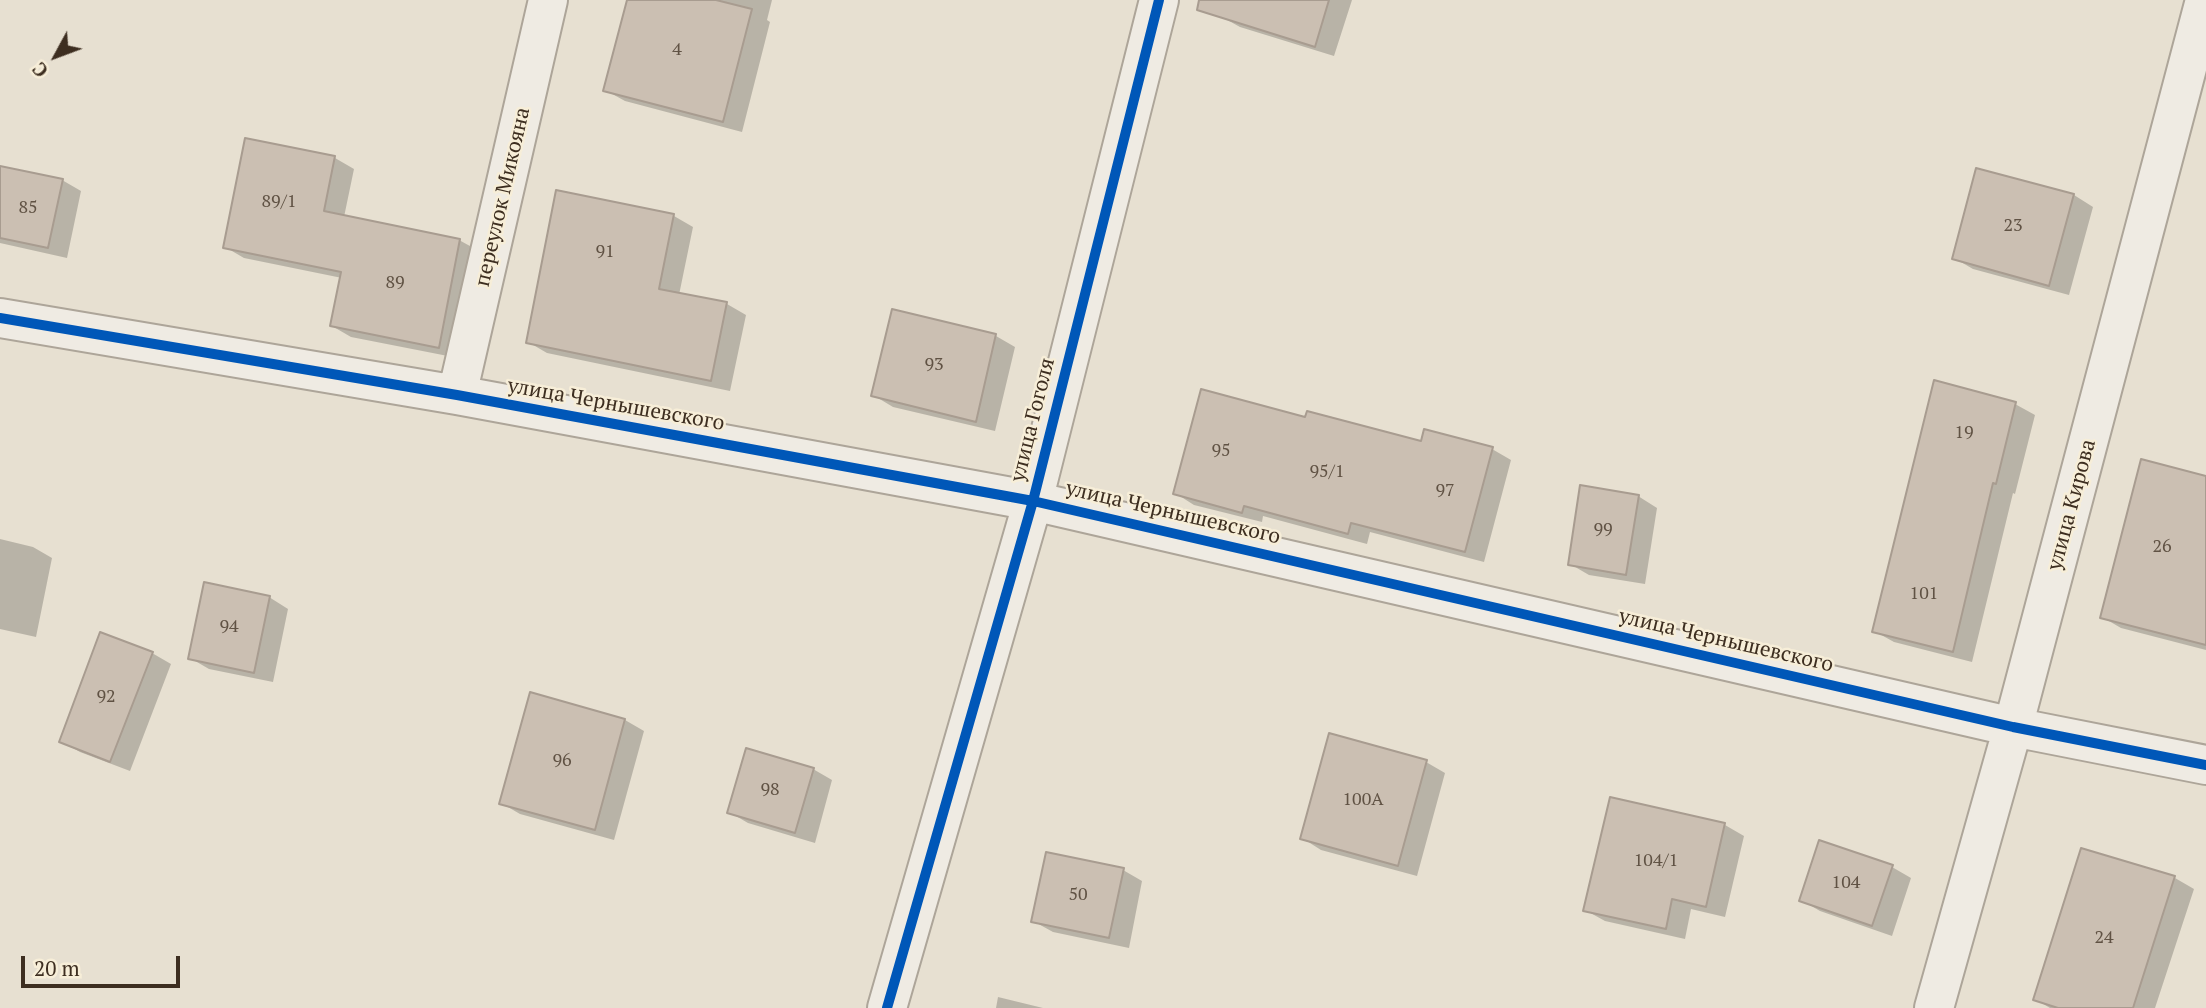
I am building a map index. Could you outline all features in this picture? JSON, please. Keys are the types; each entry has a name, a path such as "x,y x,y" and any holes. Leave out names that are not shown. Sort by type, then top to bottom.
{"street":[{"name":"переулок Микояна","path":"457,395 548,0"},
{"name":"улица Гоголя","path":"887,1008 1033,500 1159,0"},
{"name":"улица Кирова","path":"1934,1008 2013,727 2205,0"},
{"name":"улица Чернышевского","path":"0,318 457,395 1033,500 2013,727 2206,765"}],"building":[{"path":"627,0 716,0 752,9 723,122 603,91"},
{"path":"1199,0 1329,0 1315,47 1197,10"},
{"path":"245,138 335,156 324,211 460,239 439,348 330,326 341,272 223,248"},
{"path":"0,166 63,179 48,248 0,238"},
{"path":"1976,168 2074,194 2049,286 1952,259"},
{"path":"556,190 674,214 659,289 727,302 711,381 526,343"},
{"path":"892,309 996,334 976,422 871,396"},
{"path":"1934,380 2016,402 1996,484 1993,483 1953,652 1872,632"},
{"path":"1201,389 1305,417 1307,411 1421,441 1424,429 1493,447 1465,552 1351,523 1348,534 1244,506 1242,513 1173,494"},
{"path":"2141,459 2206,476 2206,645 2100,618"},
{"path":"1580,485 1639,495 1626,575 1568,565"},
{"path":"204,582 270,596 254,673 188,659"},
{"path":"100,632 153,652 110,762 59,742"},
{"path":"530,692 625,719 595,830 499,804"},
{"path":"1329,733 1427,760 1398,866 1300,839"},
{"path":"746,748 814,768 795,833 727,813"},
{"path":"1610,797 1725,823 1706,907 1672,899 1666,929 1583,911"},
{"path":"1819,840 1893,865 1872,926 1799,901"},
{"path":"2081,848 2175,876 2133,1008 2058,1008 2033,1000"},
{"path":"1046,852 1124,868 1109,938 1031,922"}],"cycle path":[{"path":"887,1008 1033,501 1159,0"},
{"path":"0,318 457,395 1033,501 2013,727 2206,765"}]}
